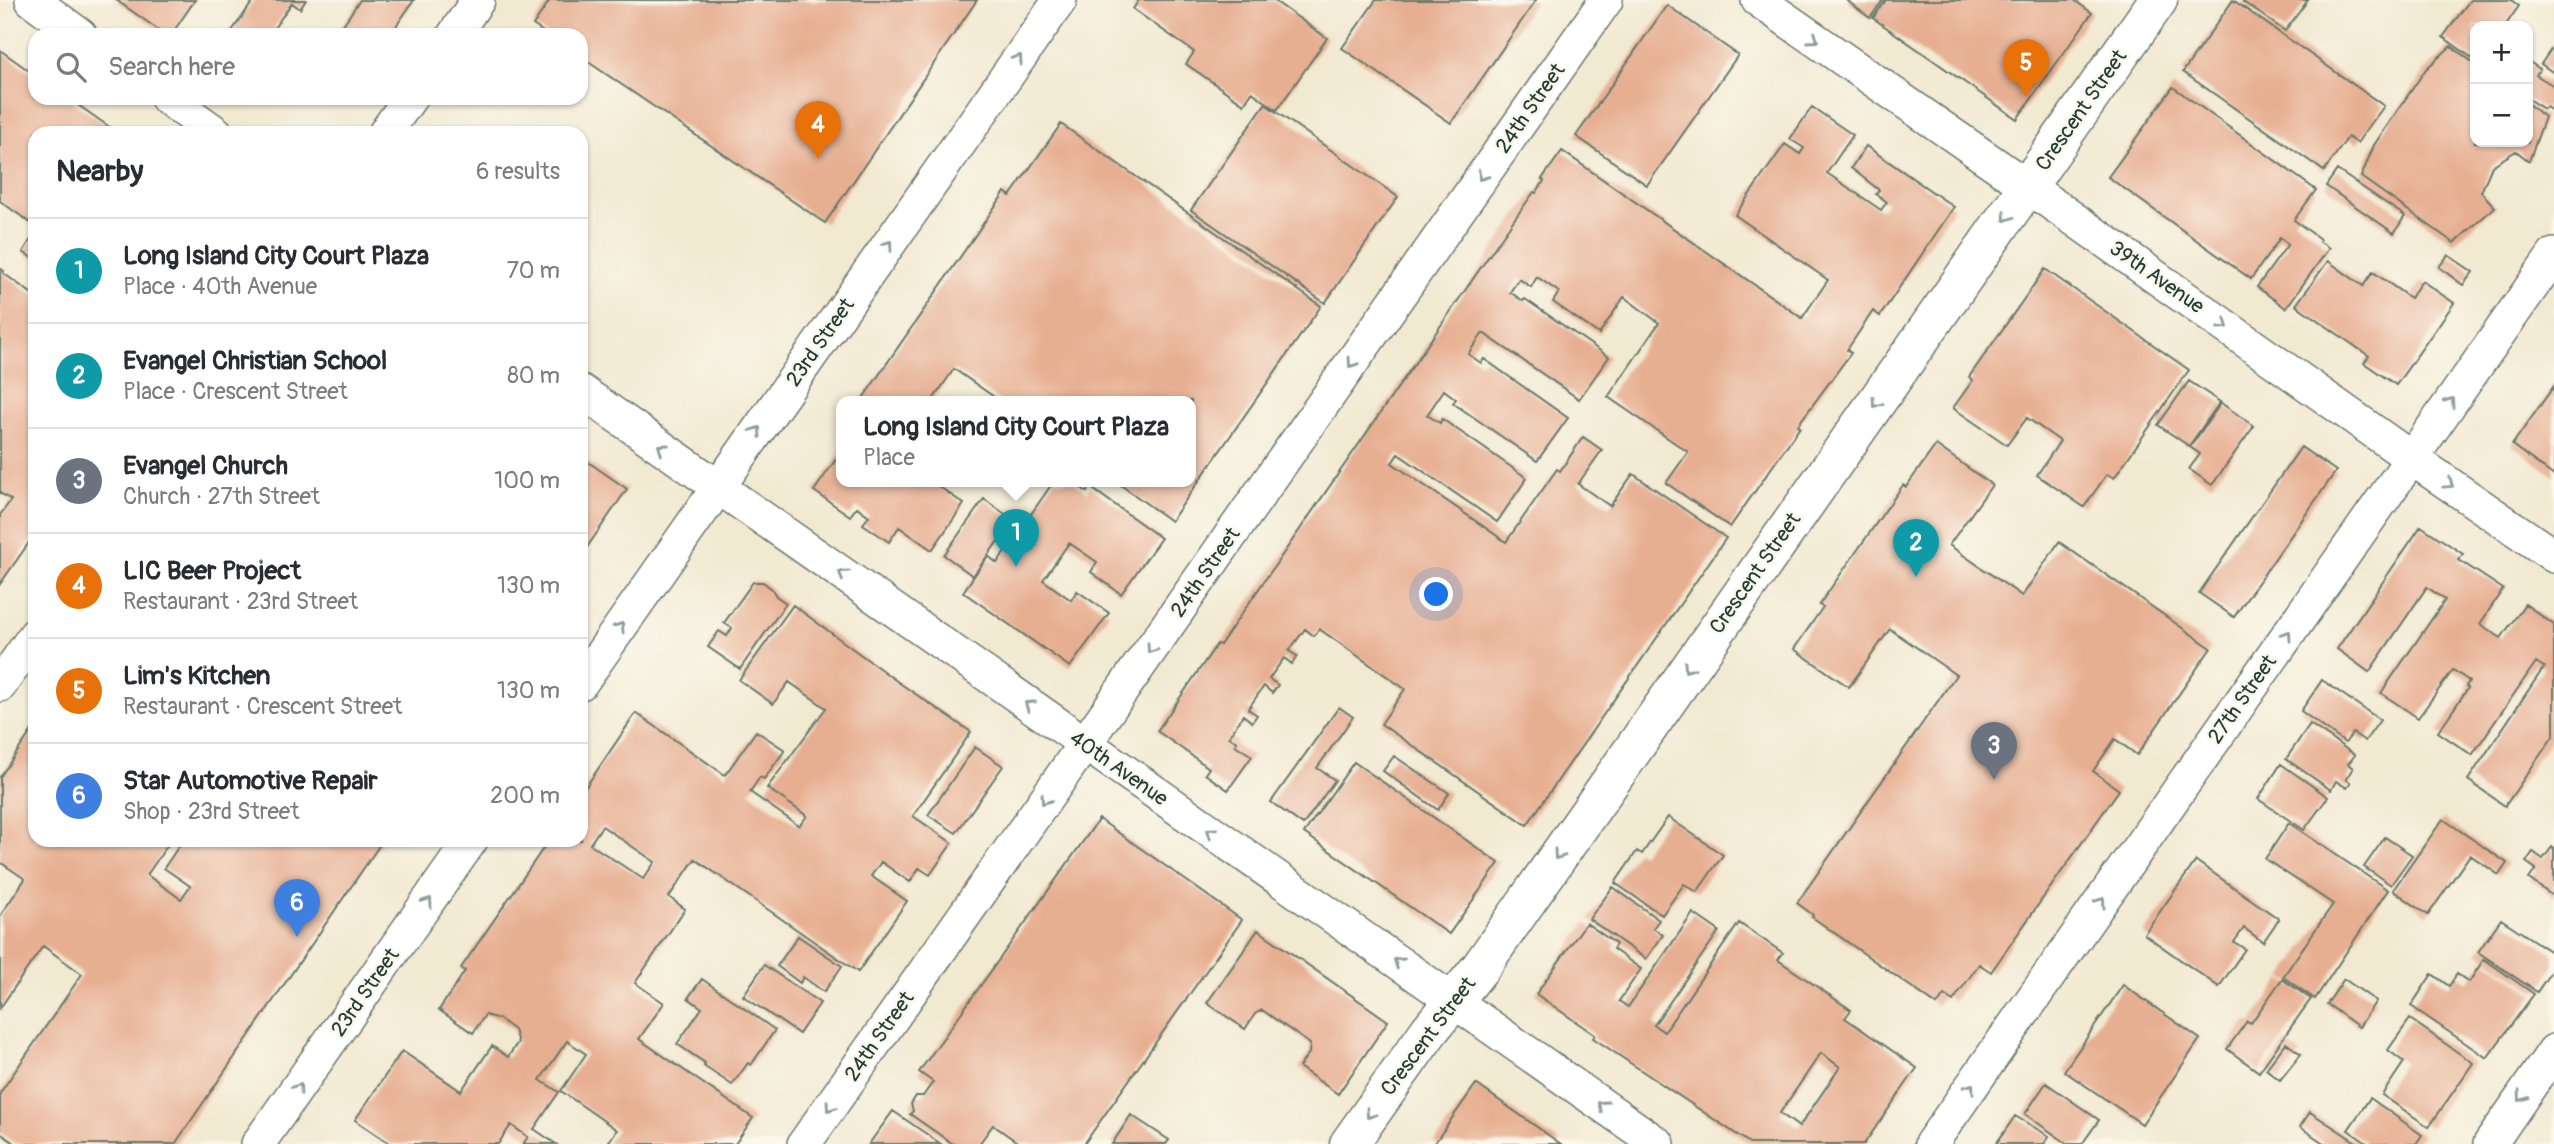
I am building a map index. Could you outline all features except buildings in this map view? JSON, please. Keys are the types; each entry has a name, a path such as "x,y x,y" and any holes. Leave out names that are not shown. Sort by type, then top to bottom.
{"street":[{"path":"32,0 70,28"},
{"path":"459,28 478,0"},
{"name":"23rd Street","path":"588,673 1060,0"},
{"name":"24th Street","path":"804,1144 1606,0"},
{"name":"39th Avenue","path":"1758,0 2028,186 2411,458 2554,556"},
{"name":"Crescent Street","path":"1349,1144 1429,1031 1480,968 2158,0"},
{"path":"177,105 206,126"},
{"path":"390,126 405,105"},
{"name":"27th Street","path":"1931,1144 2554,255"},
{"name":"40th Avenue","path":"588,396 1658,1144"},
{"path":"0,685 28,645"},
{"name":"23rd Street","path":"258,1144 466,847"},
{"path":"2490,1144 2554,1051"}],"place":[{"name":"Lim's Kitchen","path":"2026,97"},
{"name":"LIC Beer Project","path":"818,159"},
{"name":"Long Island City Court Plaza","path":"1016,567"},
{"name":"Evangel Christian School","path":"1916,577"},
{"name":"Evangel Church","path":"1994,780"},
{"name":"Star Automotive Repair","path":"297,937"}]}
